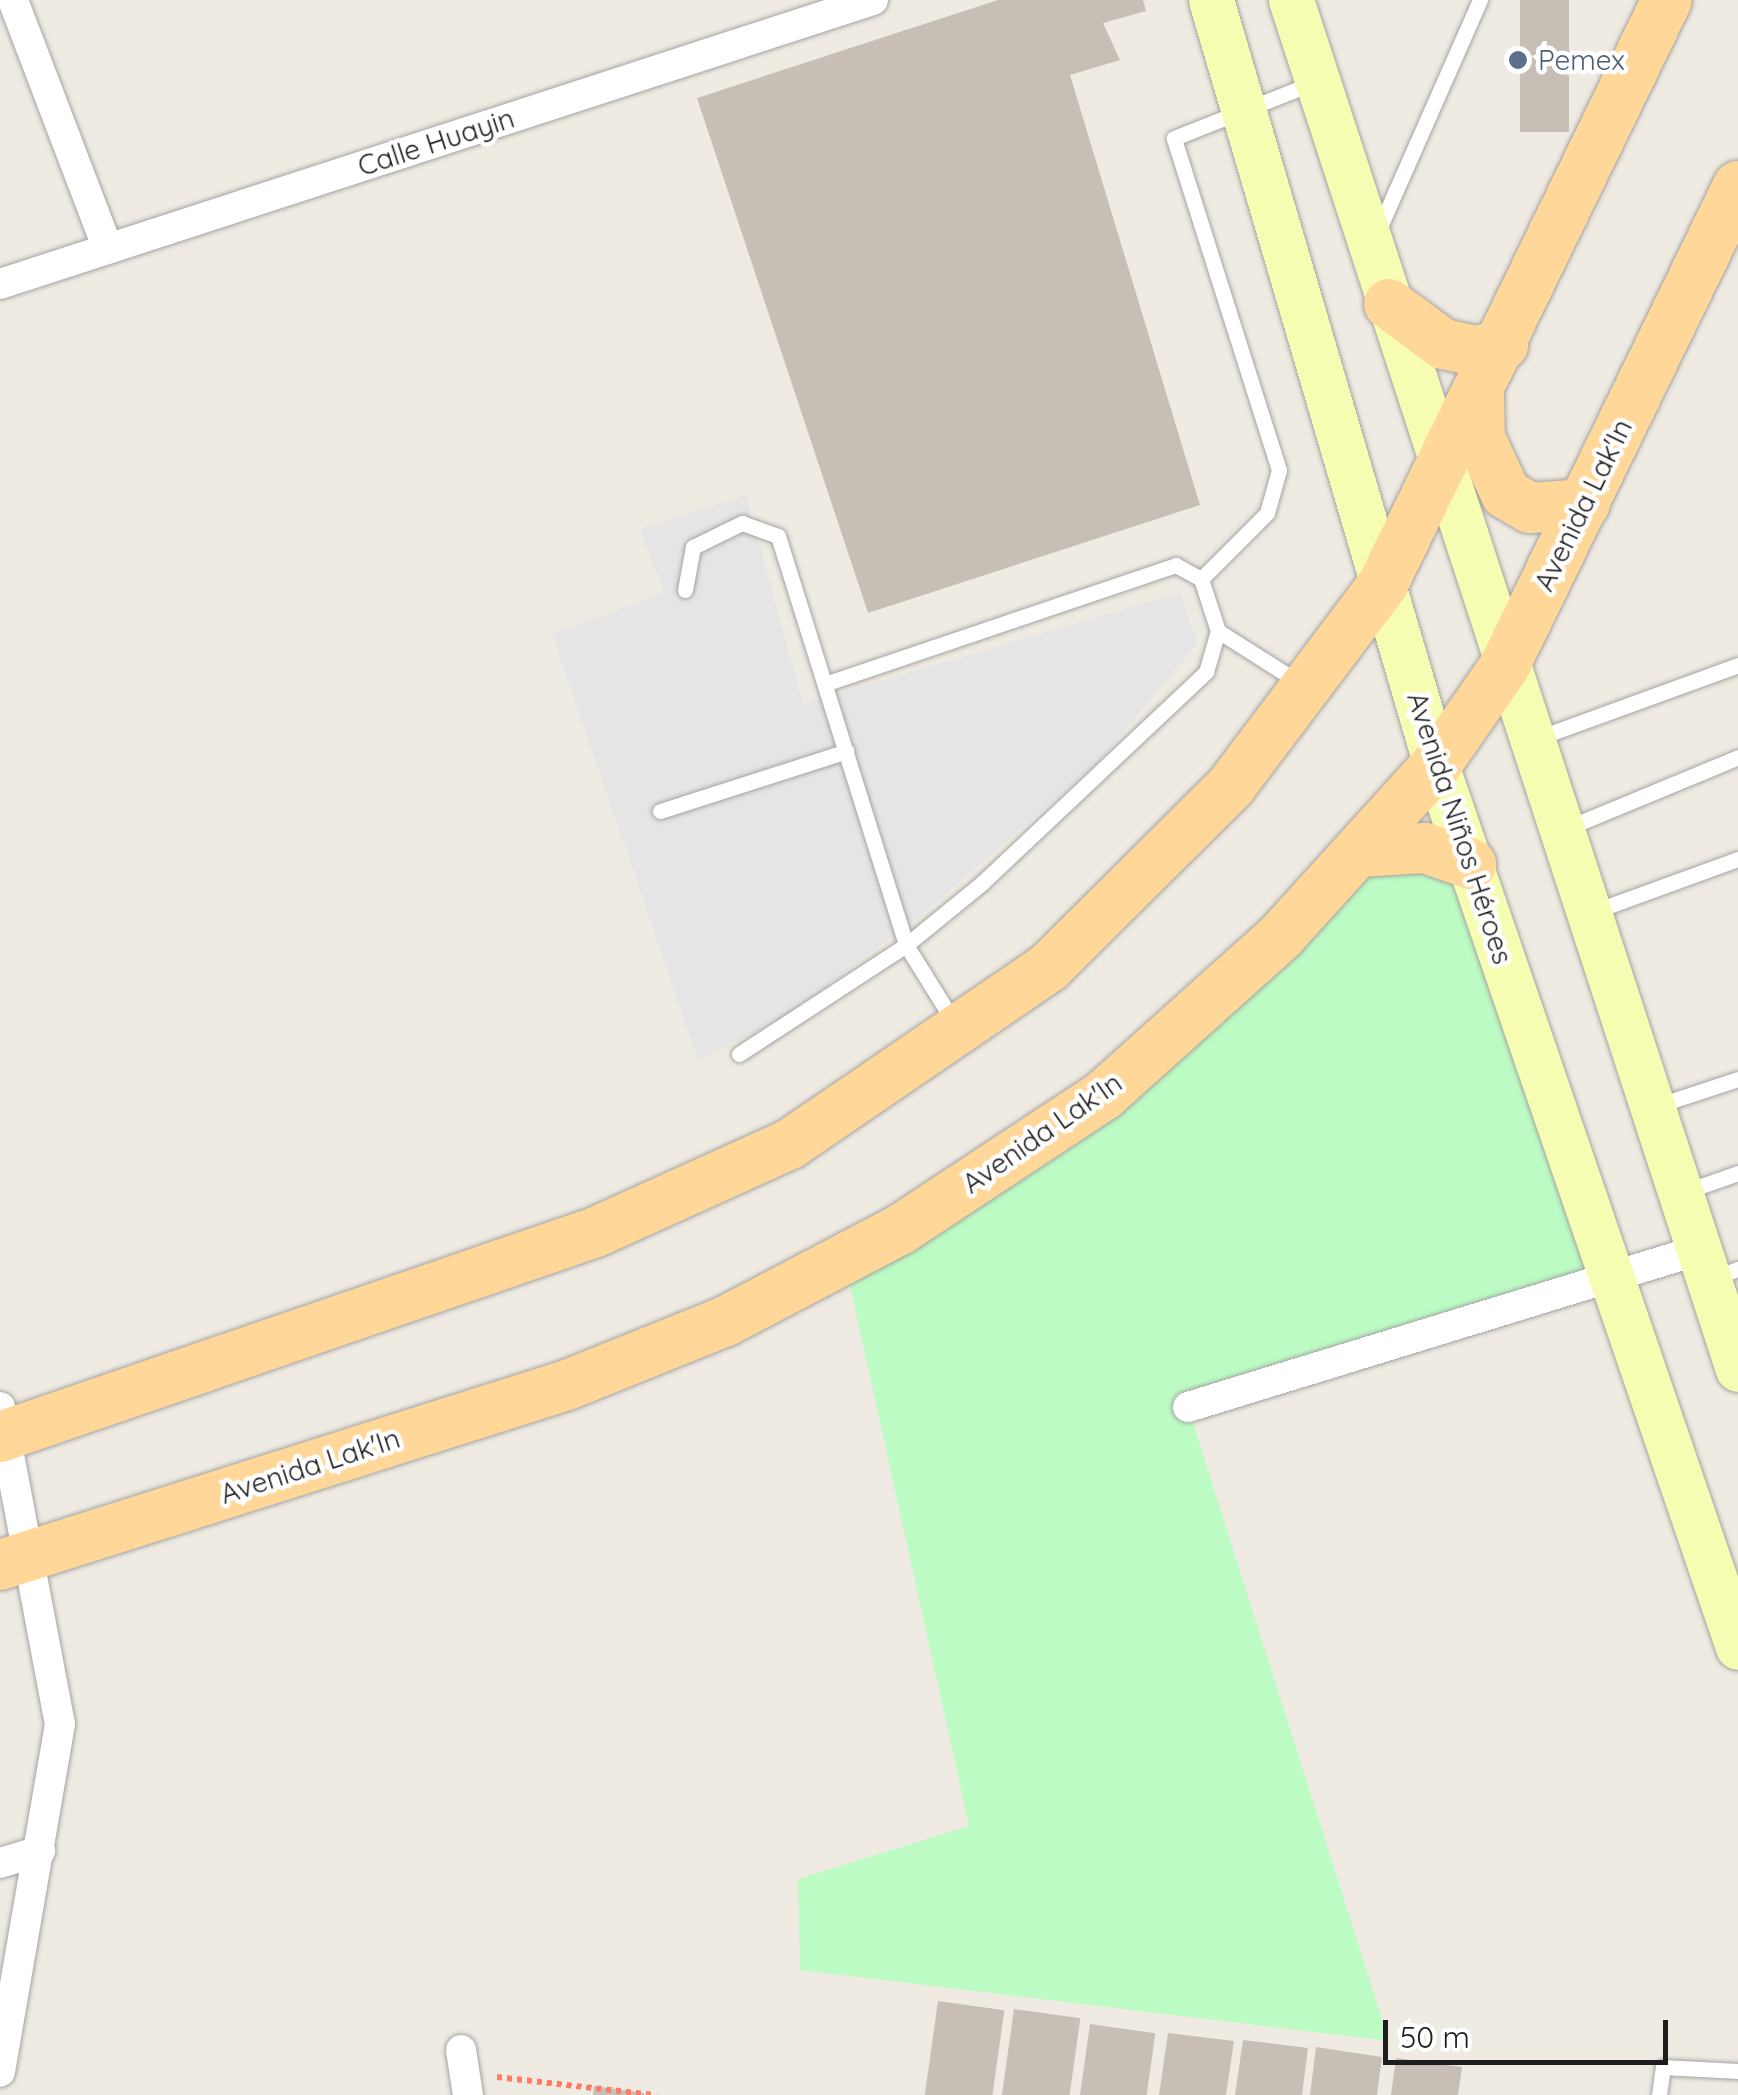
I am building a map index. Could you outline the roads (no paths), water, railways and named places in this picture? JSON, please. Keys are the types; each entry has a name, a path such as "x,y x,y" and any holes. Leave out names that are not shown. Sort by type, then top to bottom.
{"main road":[{"name":"Avenida Niños Héroes","path":"1211,0 1436,765 1738,1646"},
{"path":"1291,0 1528,742 1680,1193 1716,1266 1738,1369"},
{"path":"2,1426 596,1232 790,1144 1063,953 1231,786 1383,584 1503,345 1668,0"},
{"name":"Avenida Lak'In","path":"14,1560 567,1385 726,1321 844,1259 1104,1096 1282,936 1436,765 1504,668 1738,186"},
{"path":"1388,304 1443,344 1475,351 1503,345"},
{"path":"1479,394 1480,438 1506,494 1530,508 1584,504"},
{"path":"1357,852 1426,848 1470,864"}],"street":[{"name":"Calle Huayin","path":"0,284 873,0"},
{"path":"12,4 108,249"},
{"path":"1188,1407 1614,1276 1716,1266"},
{"path":"0,2072 60,1724 14,1560 2,1426"},
{"path":"0,1863 40,1850"}],"lane":[{"path":"1370,248 1480,0"},
{"path":"1201,579 1266,514 1279,470 1174,138 1316,82"},
{"path":"685,590 694,547 742,524 778,536 906,945 958,1029"},
{"path":"739,1054 906,945 1206,672 1218,632 1201,579 1176,565 826,683"},
{"path":"1218,632 1306,686"},
{"path":"1528,742 1738,665"},
{"path":"660,811 847,750"},
{"path":"1559,832 1738,757"},
{"path":"1586,914 1738,859"},
{"path":"1652,1108 1738,1078"},
{"path":"1680,1193 1738,1173"},
{"path":"1659,2095 1663,2066 1738,2071"}],"place":[{"name":"Pemex","path":"1518,60"}]}
